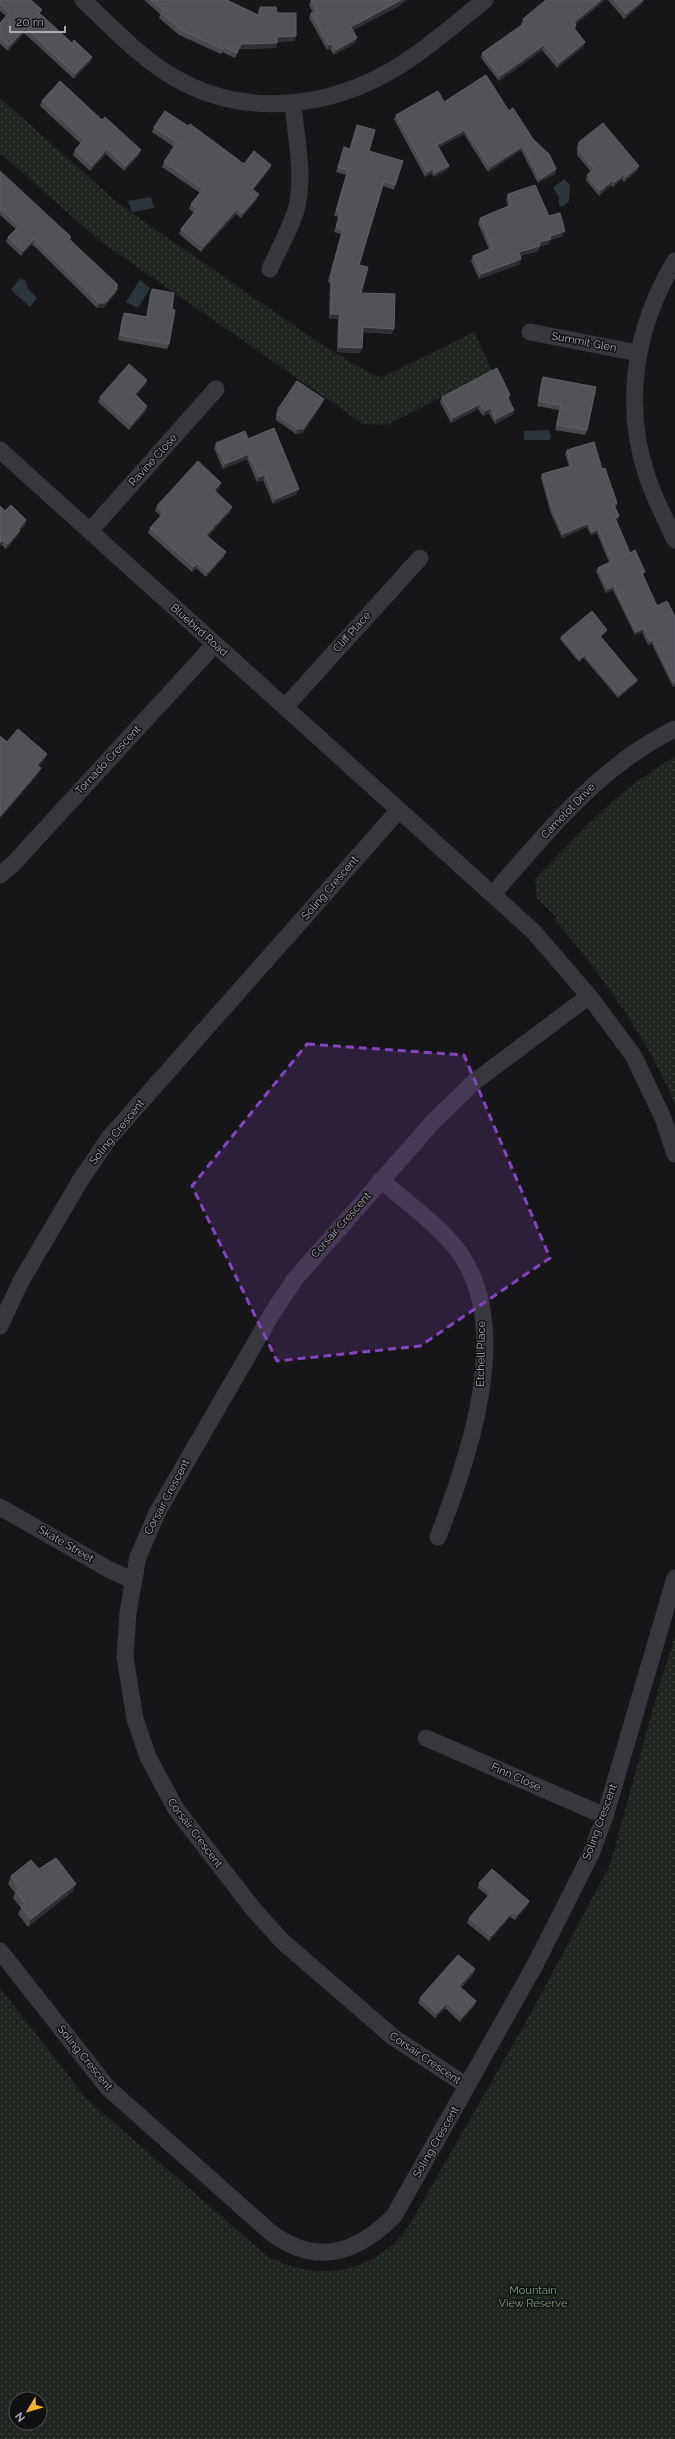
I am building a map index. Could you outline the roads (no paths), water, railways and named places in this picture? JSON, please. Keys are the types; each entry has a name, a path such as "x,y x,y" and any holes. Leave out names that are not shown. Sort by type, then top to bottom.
{"street":[{"path":"83,0 141,53 175,78 210,94 247,103 293,104 334,96 369,83 413,57 485,0"},
{"path":"270,269 295,213 299,192 300,165 293,104"},
{"path":"675,261 655,300 638,353 635,404 638,440 648,479 675,540"},
{"name":"Summit Glen","path":"530,332 638,353"},
{"name":"Ravine Close","path":"90,530 216,389"},
{"name":"Bluebird Road","path":"0,450 399,810"},
{"name":"Cliff Place","path":"285,707 420,558"},
{"name":"Tornado Crescent","path":"0,875 19,858 215,644"},
{"name":"Camelot Drive","path":"493,894 588,788 657,738 675,730"},
{"path":"399,810 533,932 589,996 633,1055 663,1118 675,1154"},
{"name":"Soling Crescent","path":"0,1326 6,1299 80,1181 110,1138 399,810"},
{"name":"Corsair Crescent","path":"468,2086 422,2058 393,2037 282,1941 254,1910 170,1801 148,1757 130,1699 125,1657 132,1580 138,1557 158,1511 273,1312 302,1269 433,1122 474,1082 589,996"},
{"name":"Etchell Place","path":"381,1180 444,1235 456,1248 471,1275 481,1308 484,1349 477,1413 468,1456 438,1537"},
{"name":"Skate Street","path":"0,1507 132,1580"},
{"name":"Soling Crescent","path":"0,1951 108,2088 269,2231 285,2242 313,2251 336,2251 359,2244 377,2234 394,2216 536,1963 591,1854 605,1816 675,1578"},
{"name":"Finn Close","path":"426,1738 605,1816"}],"park label":[{"name":"Mountain View Reserve","path":"533,2296"}]}
